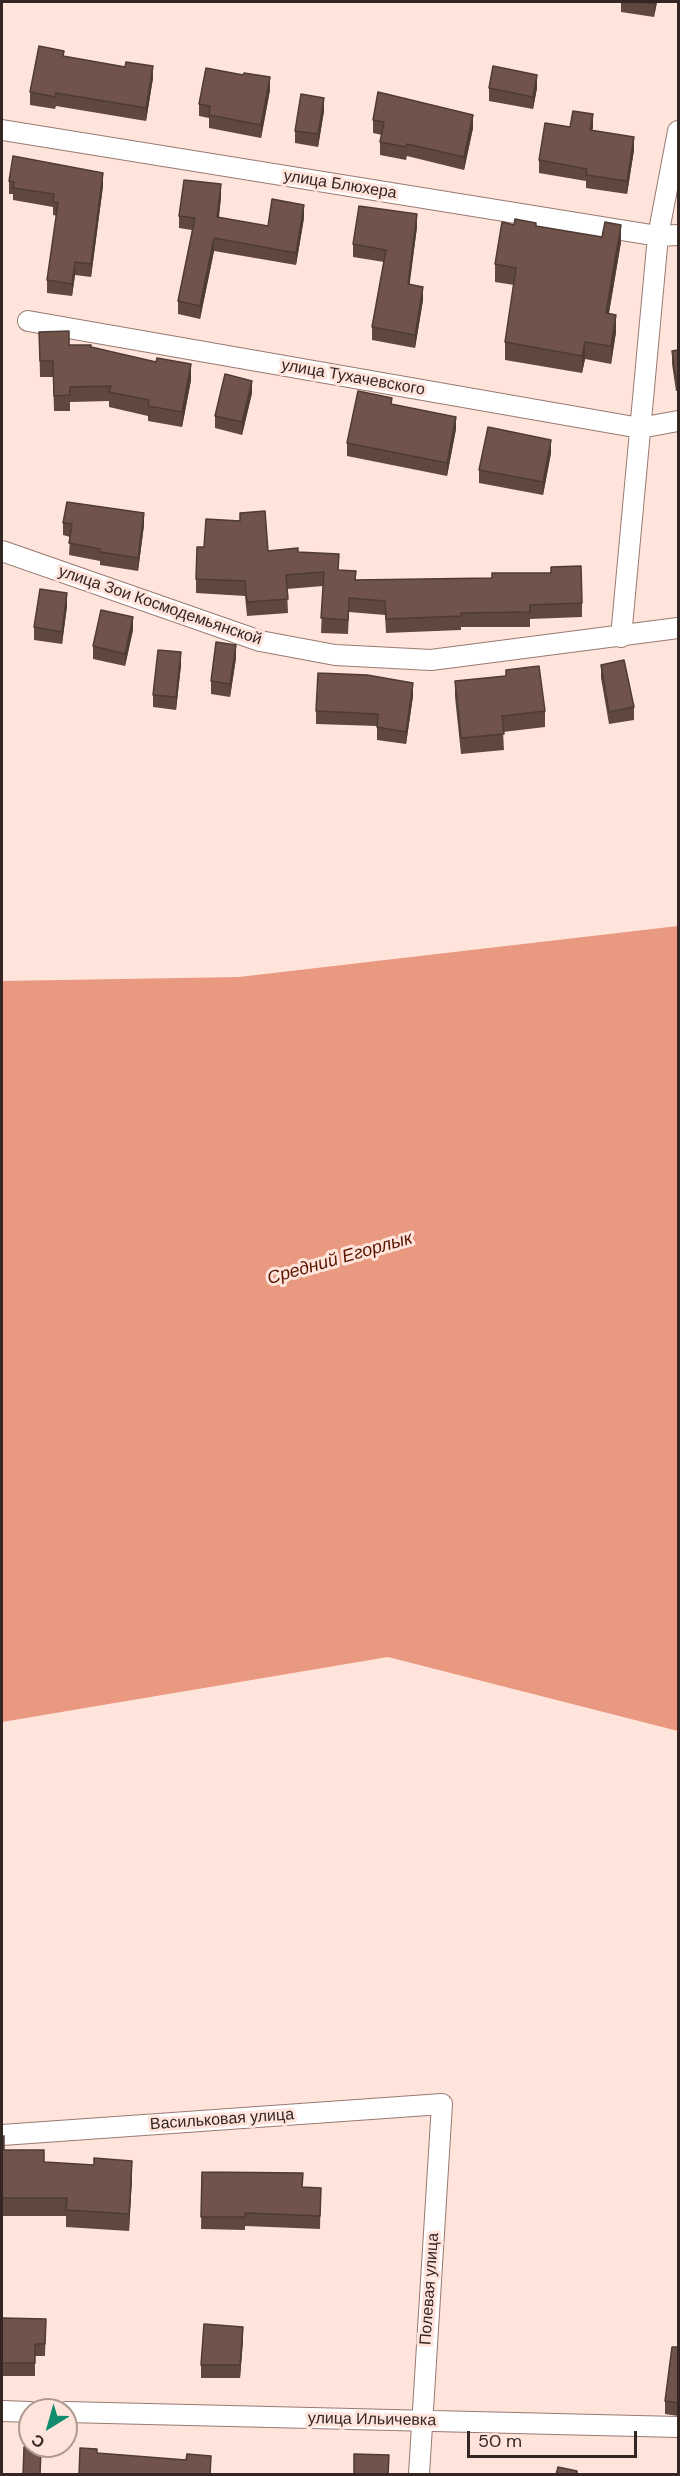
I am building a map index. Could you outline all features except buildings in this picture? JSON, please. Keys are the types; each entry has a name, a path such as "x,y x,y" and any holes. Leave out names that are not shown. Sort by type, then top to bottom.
{"street":[{"name":"улица Блюхера","path":"2,130 658,236 678,235"},
{"path":"621,637 658,236 678,131"},
{"name":"улица Тухачевского","path":"28,321 640,428 678,420"},
{"name":"улица Зои Космодемьянской","path":"2,551 260,641 335,655 431,660 678,628"},
{"name":"Васильковая улица","path":"2,2135 442,2104"},
{"name":"Полевая улица","path":"419,2475 442,2104"},
{"path":"2,2411 18,2412"},
{"name":"улица Ильичевка","path":"78,2412 678,2427"}],"water":[{"name":"Средний Егорлык","path":"678,926 678,1731 388,1657 2,1722 2,981 239,977"}]}
